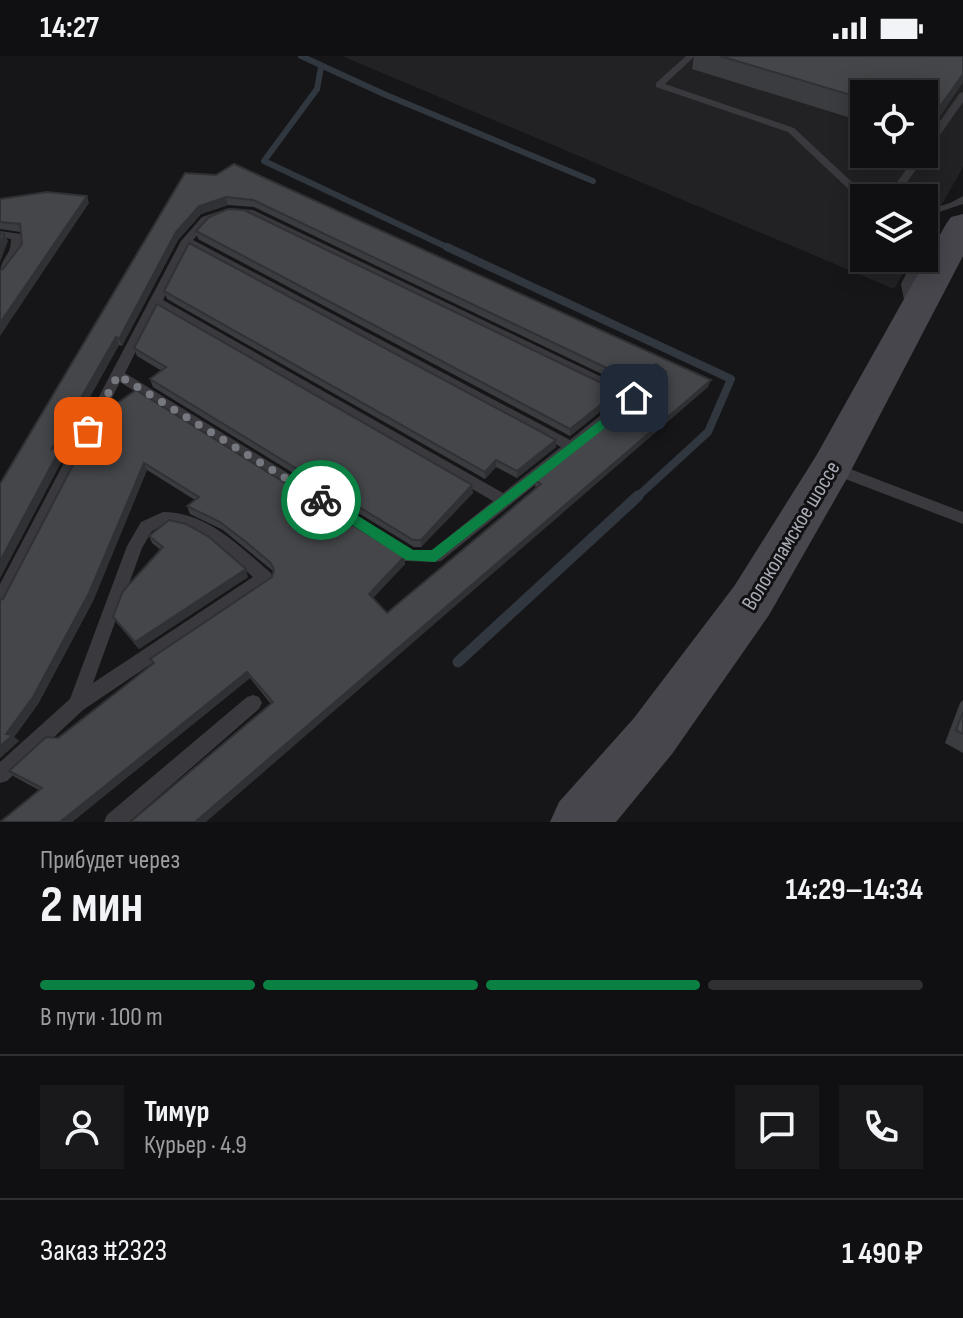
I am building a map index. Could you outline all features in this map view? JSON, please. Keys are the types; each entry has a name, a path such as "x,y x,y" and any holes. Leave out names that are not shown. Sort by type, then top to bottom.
{"main road":[{"name":"Волоколамское шоссе","path":"579,822 653,736 752,600 831,468 963,224"}],"lane":[{"path":"691,56 659,85 791,130 850,185"},
{"path":"938,131 963,95"},
{"path":"938,210 963,199"},
{"path":"0,600 194,228 211,215 231,210 249,212 634,398"},
{"path":"0,234 17,236 17,250 0,272"},
{"path":"187,241 572,447"},
{"path":"913,272 907,284 913,315"},
{"path":"156,301 505,501"},
{"path":"118,375 411,556 435,556 654,380"},
{"path":"831,468 963,518"},
{"path":"0,774 77,704 265,578 195,521 170,517 149,525 135,546 77,704"},
{"path":"114,822 253,703"}],"shaded area":[{"path":"342,56 963,56 963,167 938,211 938,184 850,184 850,270"},
{"path":"854,272 904,272 894,289"}],"building":[{"path":"720,56 963,56 963,74 938,109 938,80 850,80 850,95"},
{"path":"234,164 711,380 195,822 130,822 273,702 247,672 60,822 0,822 42,788 9,771 46,737 58,738 154,663 150,659 272,577 274,570 271,563 246,542 220,522 187,506 199,497 144,463 89,593 33,697 6,734 13,735 0,746 0,600 98,417 136,390 404,557 369,594 387,613 541,484 536,481 643,395 666,372 656,364 632,380 253,200 226,197 199,206 176,232 119,339 116,337 51,450 64,442 0,561 0,484 185,173 216,175"},
{"path":"47,192 87,196 0,323 0,270 22,244 20,224 0,222 0,199"},
{"path":"228,209 244,210 618,391 570,429 196,231 209,217"},
{"path":"189,243 556,440 517,471 496,460 485,472 164,291"},
{"path":"157,304 472,485 421,540 413,540 150,379 166,367 134,348"},
{"path":"169,520 186,524 209,537 246,569 135,642 113,617 123,591 163,547 149,536"},
{"path":"963,712 963,734 956,730"}],"waterway":[{"path":"301,56 386,95 593,181"},
{"path":"321,67 317,89 264,161 451,249"},
{"path":"447,247 731,379 708,432 636,498"},
{"path":"458,662 638,496"}],"way so far":[{"path":"88,431 118,375 321,500"}],"route":[{"path":"321,500 411,556 435,556 634,398"}]}
